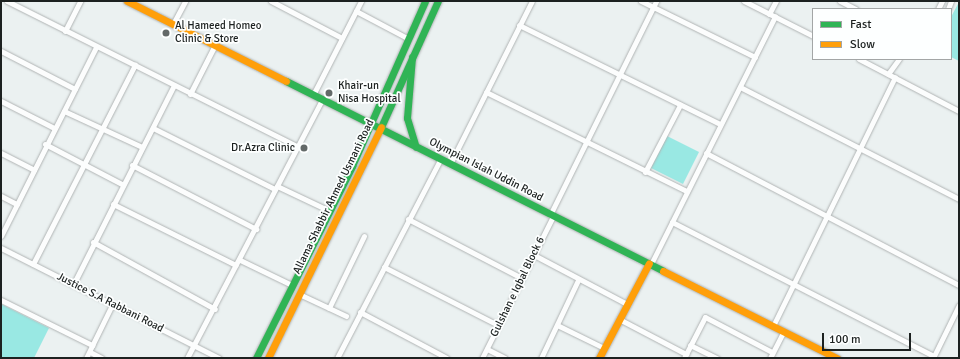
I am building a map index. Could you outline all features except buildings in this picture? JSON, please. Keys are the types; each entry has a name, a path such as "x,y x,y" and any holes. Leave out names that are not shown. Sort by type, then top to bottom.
{"street":[{"path":"7,1 96,47 298,147"},
{"path":"65,31 80,1"},
{"name":"Olympian Islah Uddin Road","path":"127,1 370,125 837,358"},
{"path":"173,24 185,1"},
{"path":"270,1 342,38"},
{"path":"313,95 361,1"},
{"name":"Allama Shabbir Ahmed Usmani Road","path":"256,358 330,211 425,1"},
{"name":"Allama Shabbir Ahmed Usmani Road","path":"268,358 380,130 411,53 438,1"},
{"path":"450,164 532,1"},
{"path":"641,1 755,57"},
{"name":"Gulshan e Iqbal Block 6","path":"482,358 534,255 585,143 656,1"},
{"path":"744,1 812,35"},
{"path":"769,14 776,1"},
{"path":"840,1 854,8"},
{"path":"356,11 408,38"},
{"path":"599,358 672,222 686,191 775,16"},
{"path":"520,25 720,124"},
{"path":"190,94 215,45"},
{"path":"1,236 34,170 45,144 64,111 96,47"},
{"path":"1,51 75,89"},
{"path":"411,53 407,118 416,147"},
{"path":"861,60 959,111"},
{"path":"888,74 897,60"},
{"path":"33,264 135,65"},
{"path":"773,326 794,286 826,218 862,150 895,77"},
{"path":"73,285 122,184 153,128 174,85"},
{"path":"740,87 959,199"},
{"path":"486,92 585,143 686,191"},
{"path":"186,358 215,309 236,265 240,260 276,187 322,100"},
{"path":"1,101 54,128"},
{"path":"645,172 680,105"},
{"path":"64,111 142,147"},
{"path":"153,128 330,211"},
{"path":"45,144 122,184"},
{"path":"1,153 34,170"},
{"path":"706,153 826,218 959,285"},
{"path":"337,358 440,160"},
{"path":"132,165 256,229"},
{"path":"1,196 17,204"},
{"path":"113,204 236,265"},
{"path":"408,219 522,278"},
{"path":"672,222 933,357 959,305"},
{"path":"329,308 364,236"},
{"path":"93,242 215,309"},
{"name":"Justice S.A Rabbani Road","path":"1,248 219,358"},
{"path":"534,255 578,280 628,304"},
{"path":"240,260 292,285"},
{"path":"384,267 498,324"},
{"path":"541,358 578,280"},
{"path":"299,294 346,316"},
{"path":"1,300 92,345"},
{"path":"86,358 112,305"},
{"path":"360,312 447,358"},
{"path":"619,319 685,356 705,317 772,352"},
{"path":"557,325 604,348"},
{"path":"770,358 784,331"},
{"path":"690,345 716,358"},
{"path":"487,349 505,358"},
{"path":"90,352 102,358"}],"shaded area":[{"path":"959,2 959,61 952,58 952,15"},
{"path":"667,136 699,152 683,184 651,168"},
{"path":"1,304 49,328 34,358 1,358"}],"traffic: fast":[{"path":"256,358 352,166 425,1"},
{"path":"381,127 438,1"},
{"path":"412,57 407,118 416,147"},
{"path":"286,81 663,271"}],"traffic: slow":[{"path":"127,1 286,81"},
{"path":"268,358 381,127"},
{"path":"599,358 649,263"},
{"path":"663,271 837,358"}],"place":[{"name":"Al Hameed Homeo Clinic & Store","path":"166,33"},
{"name":"Khair-un Nisa Hospital","path":"329,93"},
{"name":"Dr.Azra Clinic","path":"304,148"}]}
